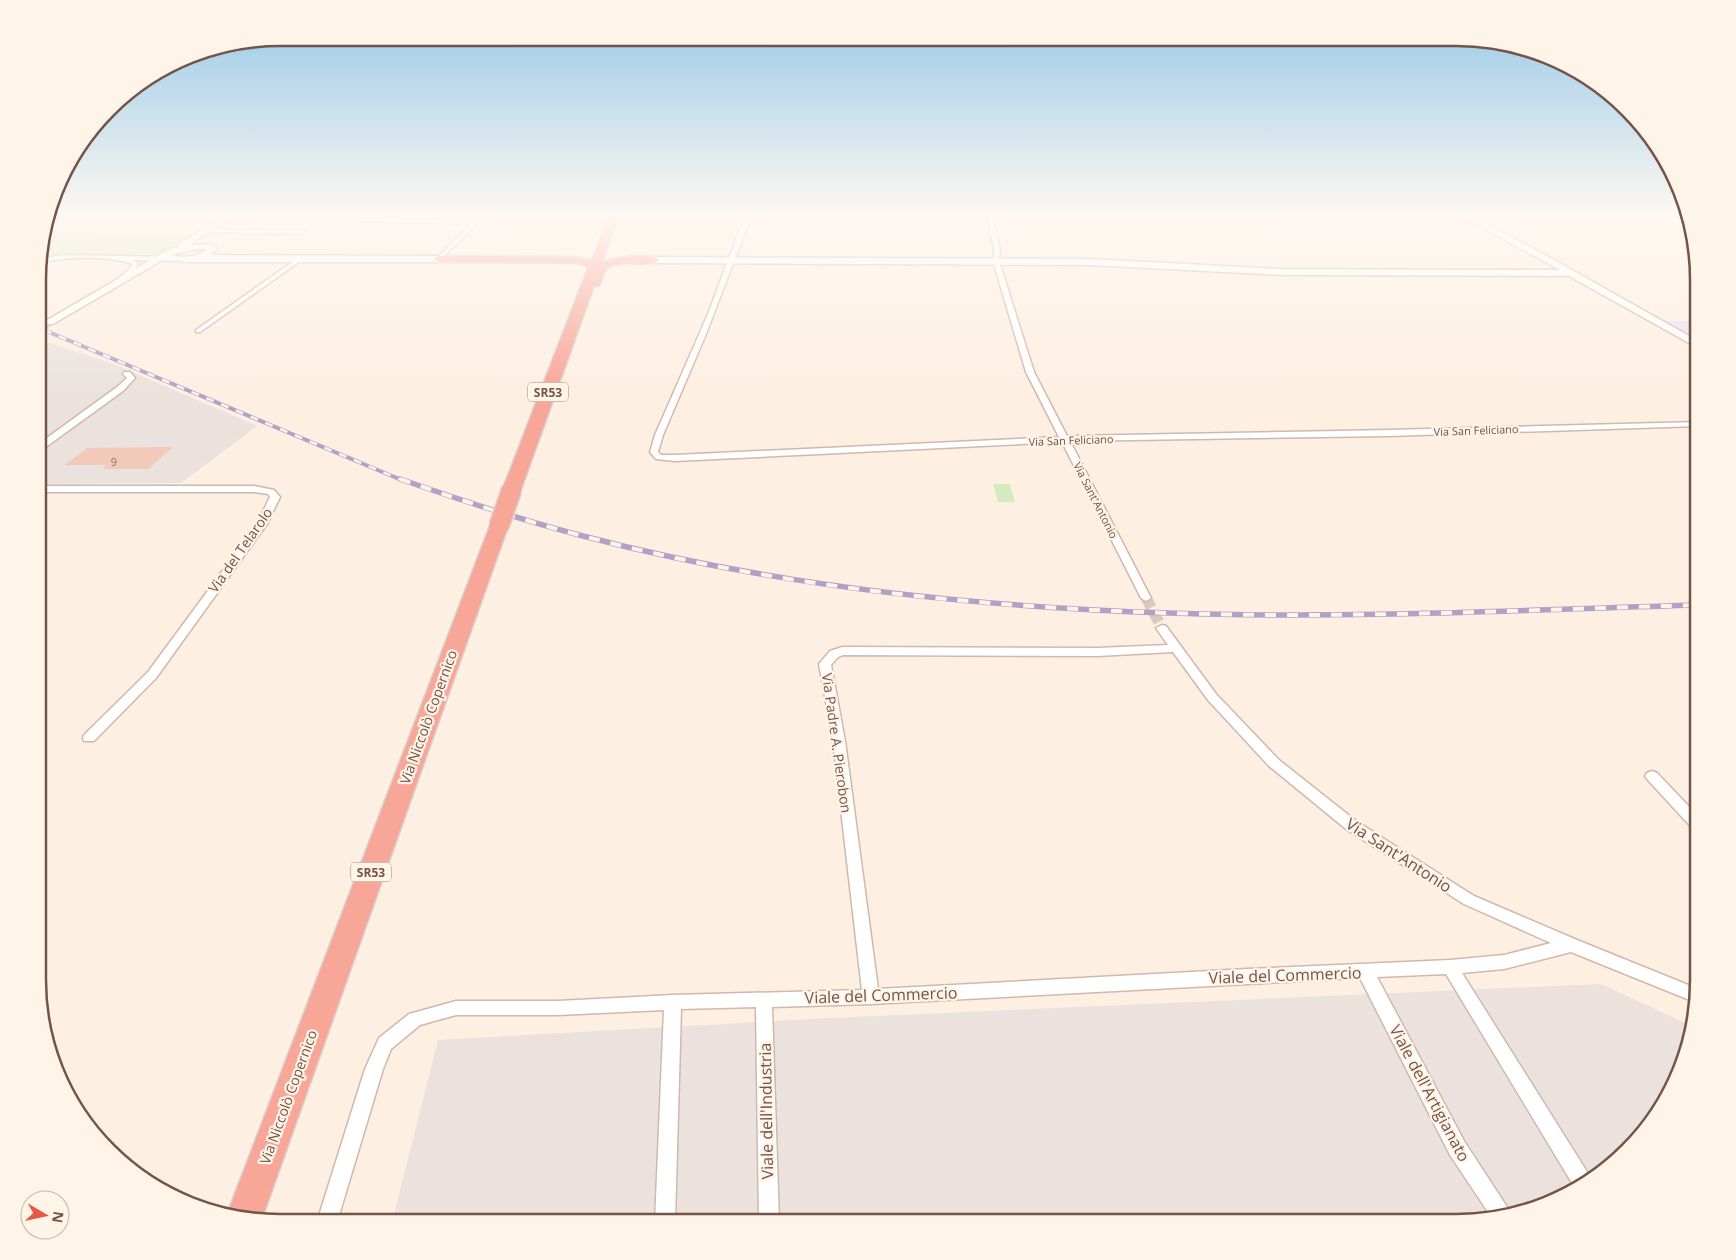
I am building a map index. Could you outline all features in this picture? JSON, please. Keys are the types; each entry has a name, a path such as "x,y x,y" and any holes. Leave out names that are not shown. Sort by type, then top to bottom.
{"highway":[{"name":"Via Niccolò Copernico","path":"246,1211 591,274"},
{"path":"584,294 595,283 599,274"}],"street":[{"path":"119,281 127,274"},
{"path":"49,322 135,274"},
{"path":"119,281 135,274"},
{"path":"198,331 279,274"},
{"name":"Via San Feliciano","path":"726,274 704,333 659,436 654,452 659,456 675,458 1065,439 1379,434 1690,424"},
{"name":"Via Sant'Antonio","path":"1000,274 1030,372 1146,598"},
{"path":"1571,274 1690,340"},
{"path":"46,442 120,389 131,378 127,374"},
{"name":"Via del Telarolo","path":"46,489 254,489 271,492 275,497 262,524 152,675 89,738"},
{"name":"Via Sant'Antonio","path":"1162,628 1212,697 1274,762 1351,825 1469,900 1571,945 1689,992"},
{"name":"Via Padre A. Pierobon","path":"871,997 839,741 825,664 834,654 842,651 1087,652 1176,648"},
{"path":"1652,776 1690,816"},
{"name":"Viale del Commercio","path":"330,1214 374,1069 384,1044 415,1019 456,1008 558,1008 673,1002 871,997 1237,976 1450,967 1504,962 1571,945"},
{"path":"1450,967 1580,1178"},
{"name":"Viale dell'Artigianato","path":"1365,971 1457,1148 1498,1210"},
{"name":"Viale dell'Industria","path":"764,999 768,1214"},
{"path":"665,1214 673,1002"}],"shaded area":[{"path":"1662,321 1690,321 1690,337"},
{"path":"46,342 114,364 257,426 181,483 46,484"},
{"path":"1601,984 1686,1023 1682,1041 1666,1084 1632,1134 1610,1156 1560,1190 1517,1206 1487,1212 1456,1214 394,1214 438,1040 831,1018"}],"green space":[{"path":"993,484 1010,484 1015,502 998,502"}],"building":[{"path":"173,447 148,469 102,469 106,465 65,465 87,448"}],"tunnel":[{"path":"1146,598 1162,628"}],"railway":[{"path":"46,331 404,481"},
{"path":"400,479 537,523 655,553 801,581 948,599 1096,610 1236,615 1434,613 1690,605"}]}
